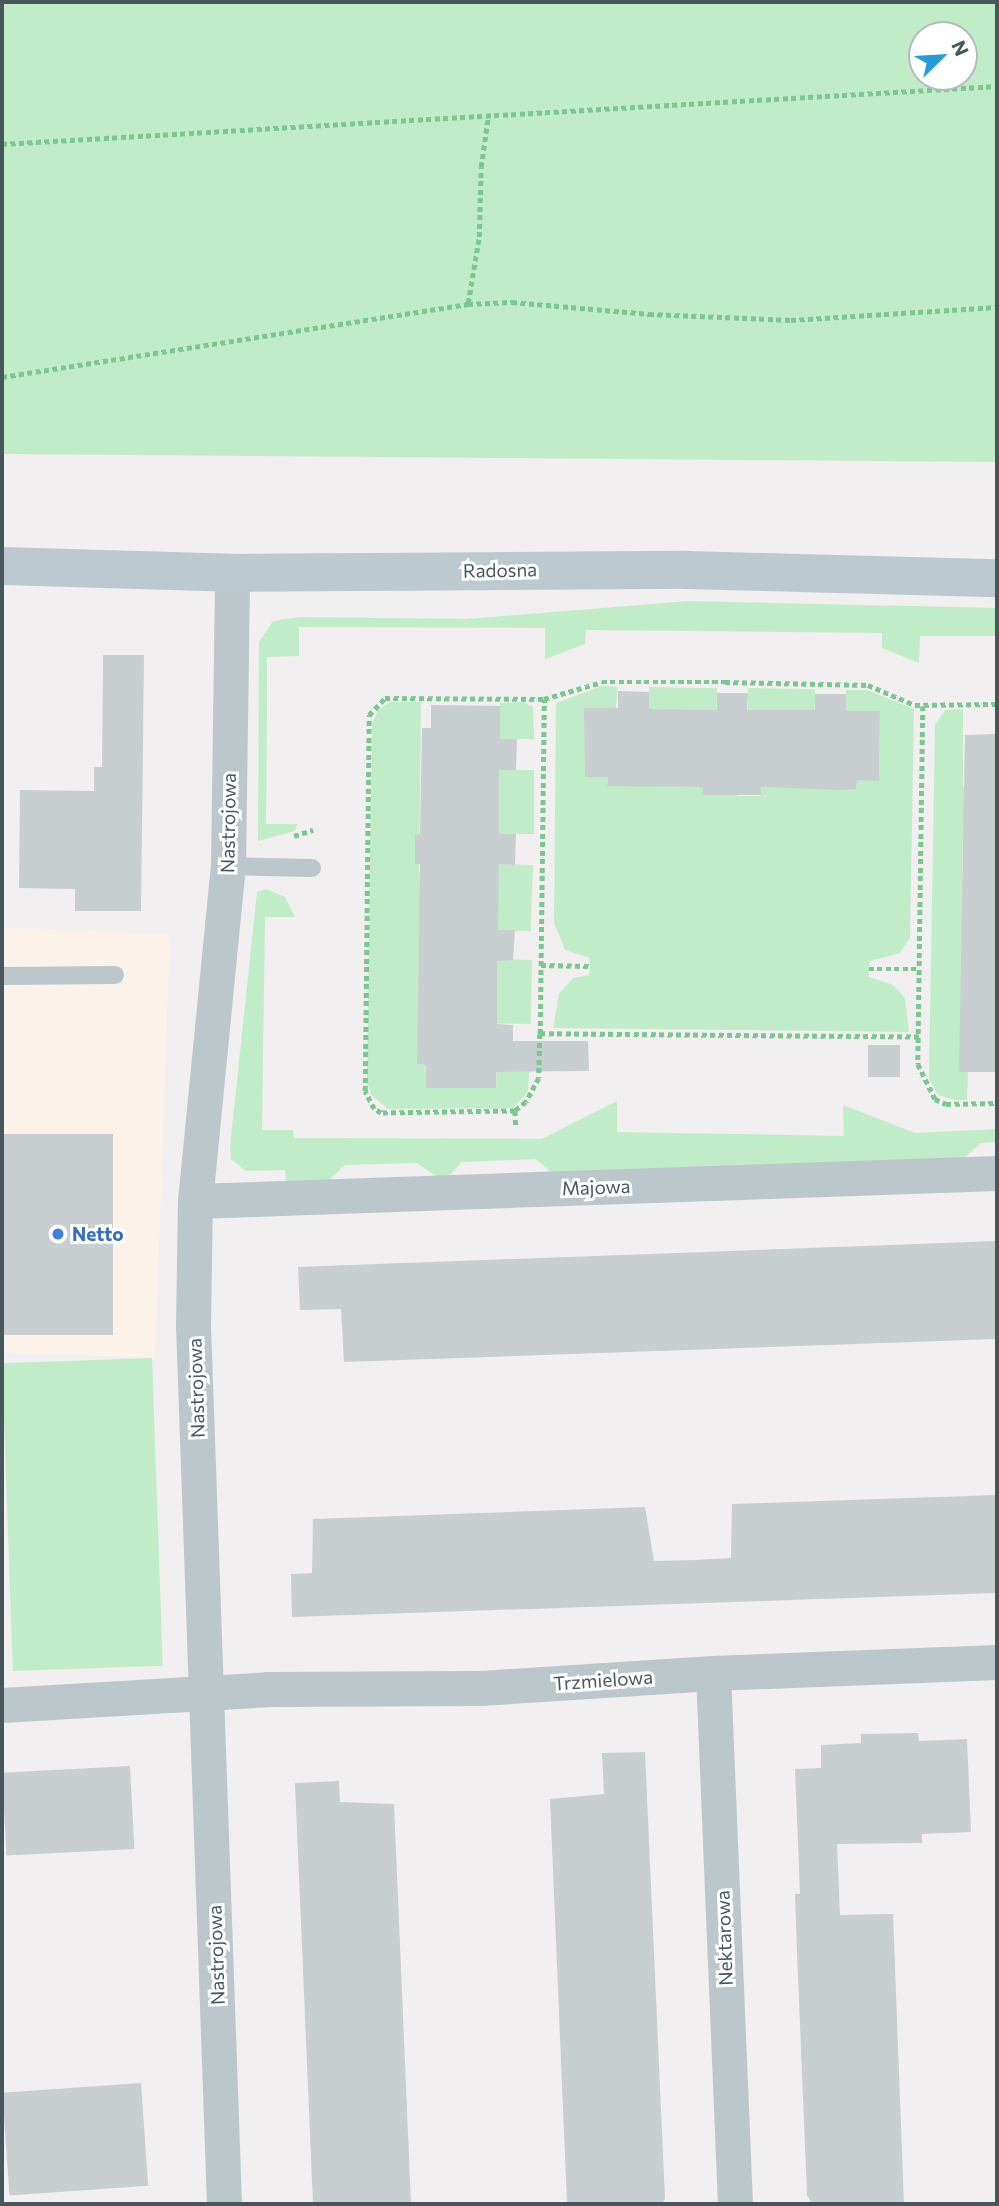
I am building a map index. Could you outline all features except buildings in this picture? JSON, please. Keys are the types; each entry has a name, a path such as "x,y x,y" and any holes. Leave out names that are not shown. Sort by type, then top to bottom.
{"street":[{"name":"Radosna","path":"2,566 232,573 686,570 997,578"},
{"name":"Nastrojowa","path":"224,2204 193,1325 195,1200 228,866 232,573"},
{"name":"Majowa","path":"195,1200 997,1173"},
{"name":"Trzmielowa","path":"2,1705 208,1692 481,1688 713,1673 997,1662"},
{"name":"Nektarowa","path":"713,1673 734,2204"}],"lane":[{"path":"228,866 312,868"},
{"path":"2,976 114,975"}],"path":[{"path":"2,144 997,86"},
{"path":"468,304 480,237 481,167 488,117"},
{"path":"2,377 468,304 512,302 649,314 791,320 997,307"},
{"path":"544,699 539,1078 526,1102 515,1111 382,1112 365,1091 368,724 373,707 386,698 544,699 602,682 829,684 868,685 923,706 997,704"},
{"path":"923,706 919,1037 923,1081 935,1099 946,1104 997,1103"},
{"path":"541,965 590,966"},
{"path":"869,969 920,970"},
{"path":"540,1034 919,1037"},
{"path":"515,1111 516,1125"}],"shaded area":[{"path":"2,928 170,934 155,1358 2,1352"}],"green space":[{"path":"2,2 997,2 997,462 2,454"},
{"path":"688,601 997,608 997,636 920,636 919,663 882,648 882,633 586,630 585,644 545,659 545,628 299,627 299,656 267,657 266,824 297,824 295,831 258,841 259,642 273,621 300,617 467,619"},
{"path":"602,686 618,687 607,785 703,787 703,795 737,790 738,796 761,796 761,787 856,789 857,780 879,780 880,711 846,711 846,690 867,690 914,709 910,938 900,953 870,961 869,969 869,977 893,985 905,998 909,1032 553,1028 559,994 573,978 589,975 590,966 589,958 565,950 554,923 556,703"},
{"path":"649,687 717,688 717,710 649,709"},
{"path":"748,688 815,689 815,711 748,710"},
{"path":"390,702 421,702 419,873 428,874 417,1064 426,1065 426,1088 496,1088 497,1056 530,1055 528,1092 513,1108 388,1109 371,1095 367,1081 372,724 378,710"},
{"path":"523,702 533,707 534,739 500,739 500,703"},
{"path":"963,709 963,786 972,787 963,829 962,880 971,881 959,1072 968,1072 967,1100 955,1100 938,1095 929,1079 935,725 945,710"},
{"path":"499,770 534,770 534,834 499,834"},
{"path":"499,864 533,865 531,931 497,930"},
{"path":"266,889 285,897 295,917 265,917 262,1130 293,1130 294,1138 542,1139 617,1101 617,1132 844,1136 843,1105 915,1133 997,1129 997,1142 981,1143 964,1158 552,1173 536,1159 462,1162 450,1175 437,1177 417,1163 345,1165 329,1180 286,1182 285,1170 246,1171 231,1159 230,1147 257,892"},
{"path":"497,959 532,960 531,1024 496,1023"},
{"path":"152,1358 163,1666 13,1671 2,1363"}],"place":[{"name":"Netto","path":"58,1234"}]}
